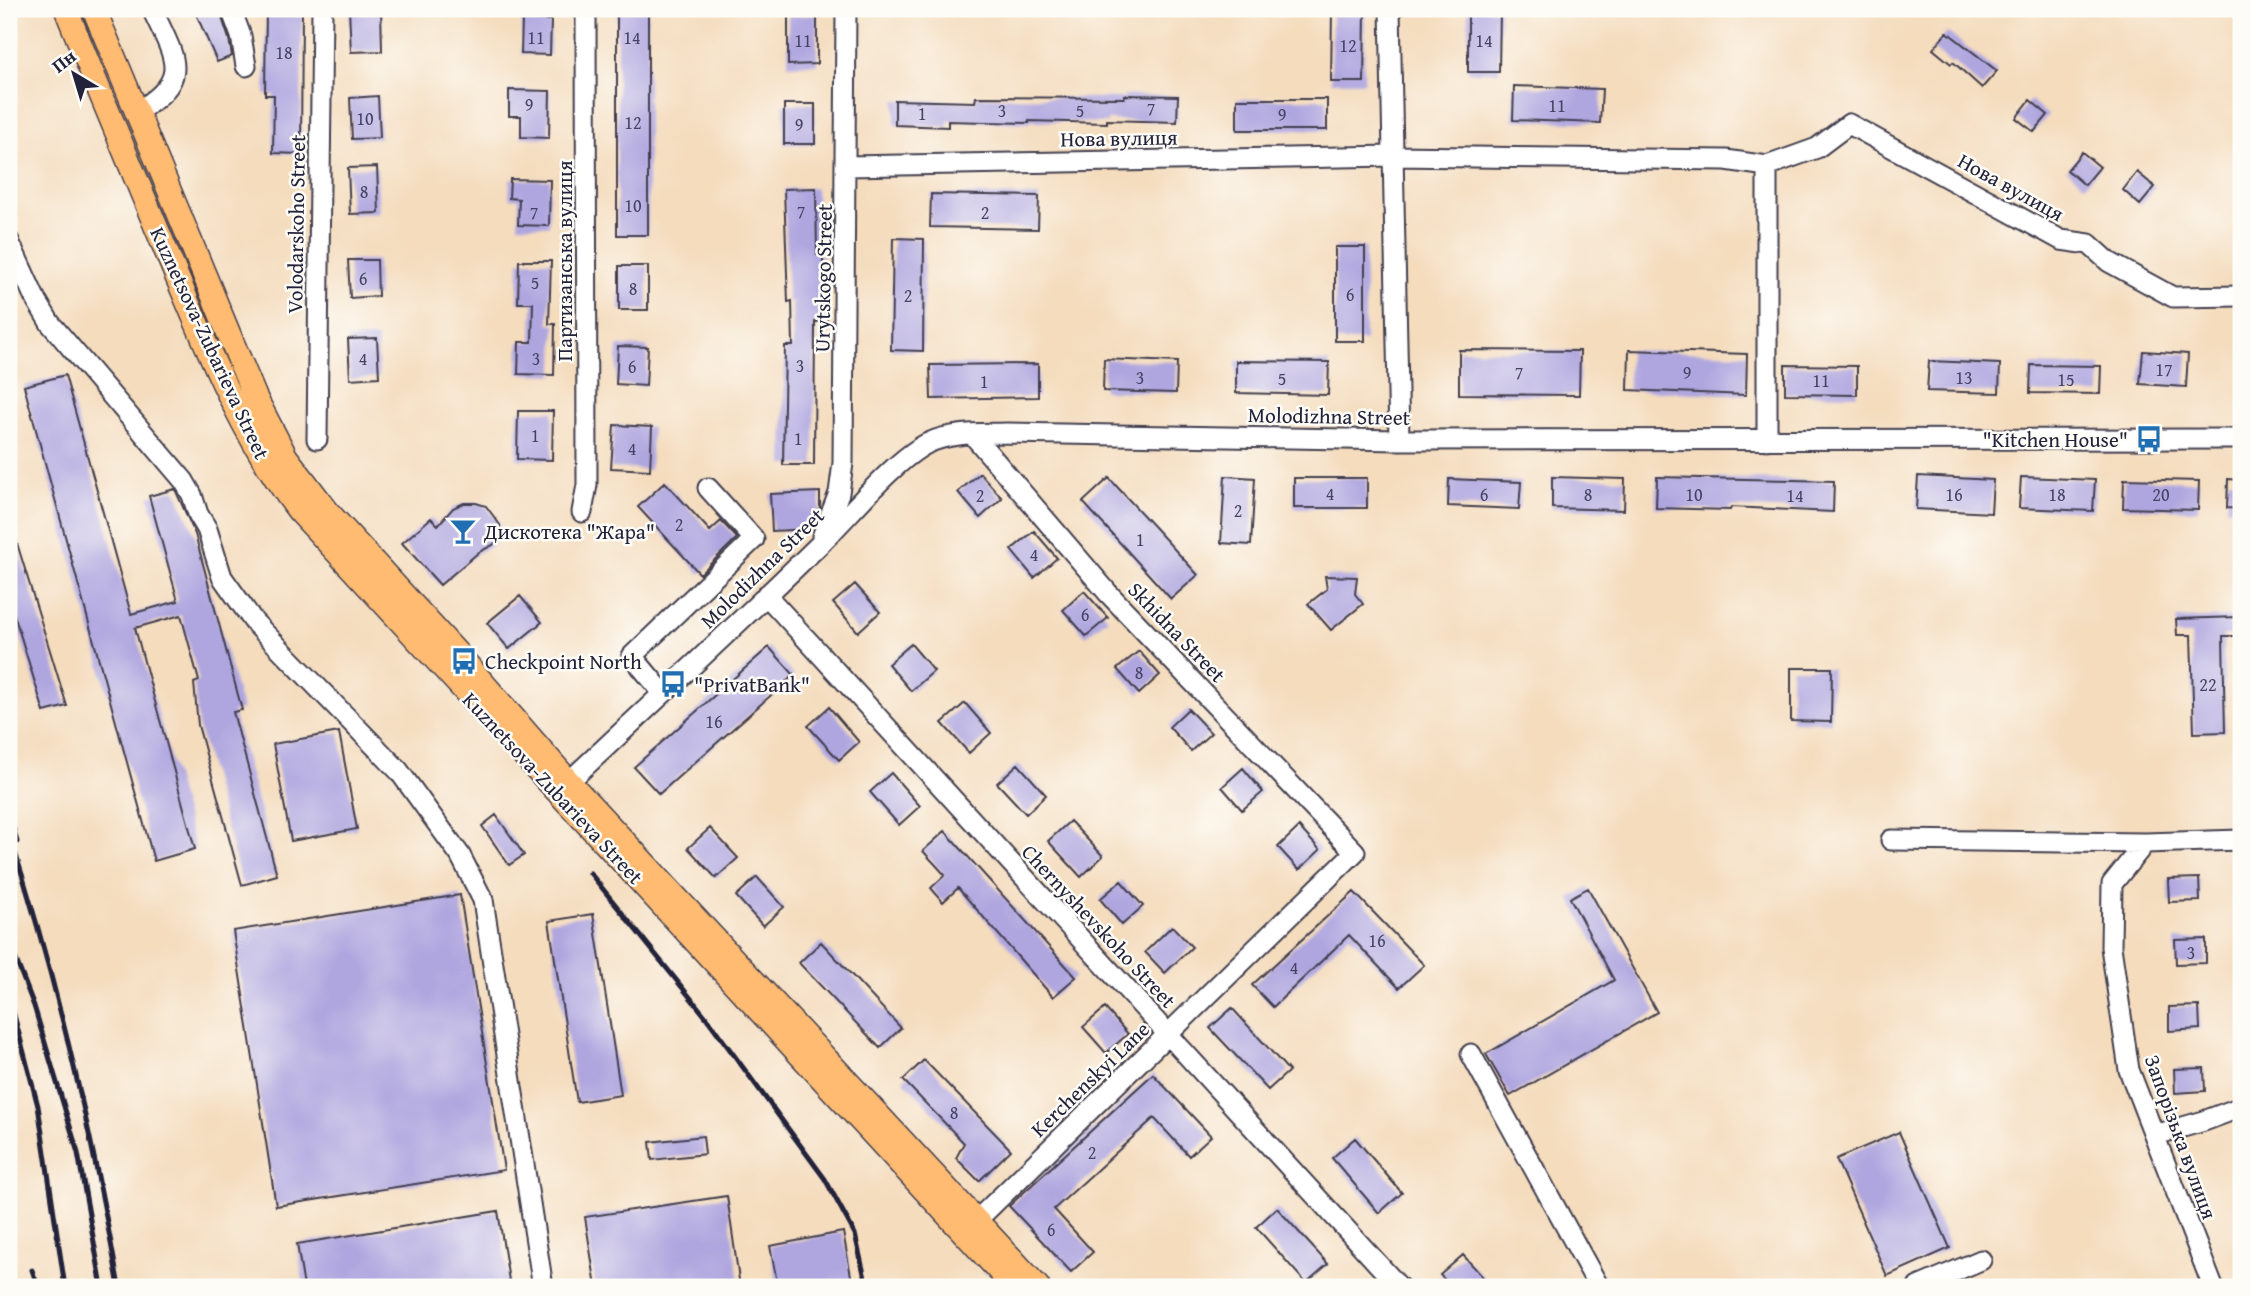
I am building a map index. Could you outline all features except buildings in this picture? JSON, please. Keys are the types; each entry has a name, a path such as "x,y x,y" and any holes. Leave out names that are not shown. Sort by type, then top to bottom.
{"main road":[{"name":"Kuznetsova-Zubarieva Street","path":"66,9 226,388 269,470 299,511 1038,1287"},
{"name":"Kuznetsova-Zubarieva Street","path":"94,9 256,397 286,457 328,512 464,661 563,788 1014,1287"}],"street":[{"path":"136,112 166,92 173,79 175,67 172,52 152,9"},
{"path":"231,9 241,36 246,66"},
{"name":"Volodarskoho Street","path":"317,439 321,9"},
{"name":"Партизанська вулиця","path":"582,512 587,485 586,9"},
{"name":"Urytskogo Street","path":"820,545 839,493 843,463 846,9"},
{"path":"1390,9 1399,440"},
{"name":"Нова вулиця","path":"846,166 1393,156 1726,160 1767,166 1817,148 1849,124 2061,240 2089,244 2109,262 2173,298 2241,296"},
{"path":"1767,166 1767,440"},
{"path":"9,241 34,296 50,323 184,481 207,529 222,577 254,622 399,771 460,855 475,882 483,901 543,1287"},
{"name":"Molodizhna Street","path":"563,788 820,545 913,452 930,442 949,436 1006,433 1399,440 2241,439"},
{"name":"Skhidna Street","path":"973,435 1108,593 1355,852"},
{"path":"663,693 632,656 754,540 709,488"},
{"name":"Chernyshevskoho Street","path":"766,595 1399,1287"},
{"path":"1891,840 2145,843 2241,840"},
{"name":"Запорізька вулиця","path":"2145,843 2112,884 2110,947 2129,1070 2213,1287"},
{"name":"Kerchenskyi Lane","path":"976,1221 1355,852"},
{"path":"1471,1054 1599,1287"},
{"path":"2154,1136 2241,1107"},
{"path":"1918,1287 1981,1260"},
{"path":"1954,1272 1967,1287"}],"railway":[{"path":"9,812 17,842"},
{"path":"9,833 43,945 72,1058 119,1287"},
{"path":"590,873 706,1017 825,1179 855,1234 867,1287"},
{"path":"9,942 34,1006 78,1153 102,1287"},
{"path":"9,996 38,1106 65,1287"},
{"path":"32,1270 38,1287"}],"place":[{"name":"\"Kitchen House\"","path":"2149,439"},
{"name":"Дискотека \"Жара\"","path":"463,531"},
{"name":"Checkpoint North","path":"464,661"},
{"name":"\"PrivatBank\"","path":"673,684"}]}
